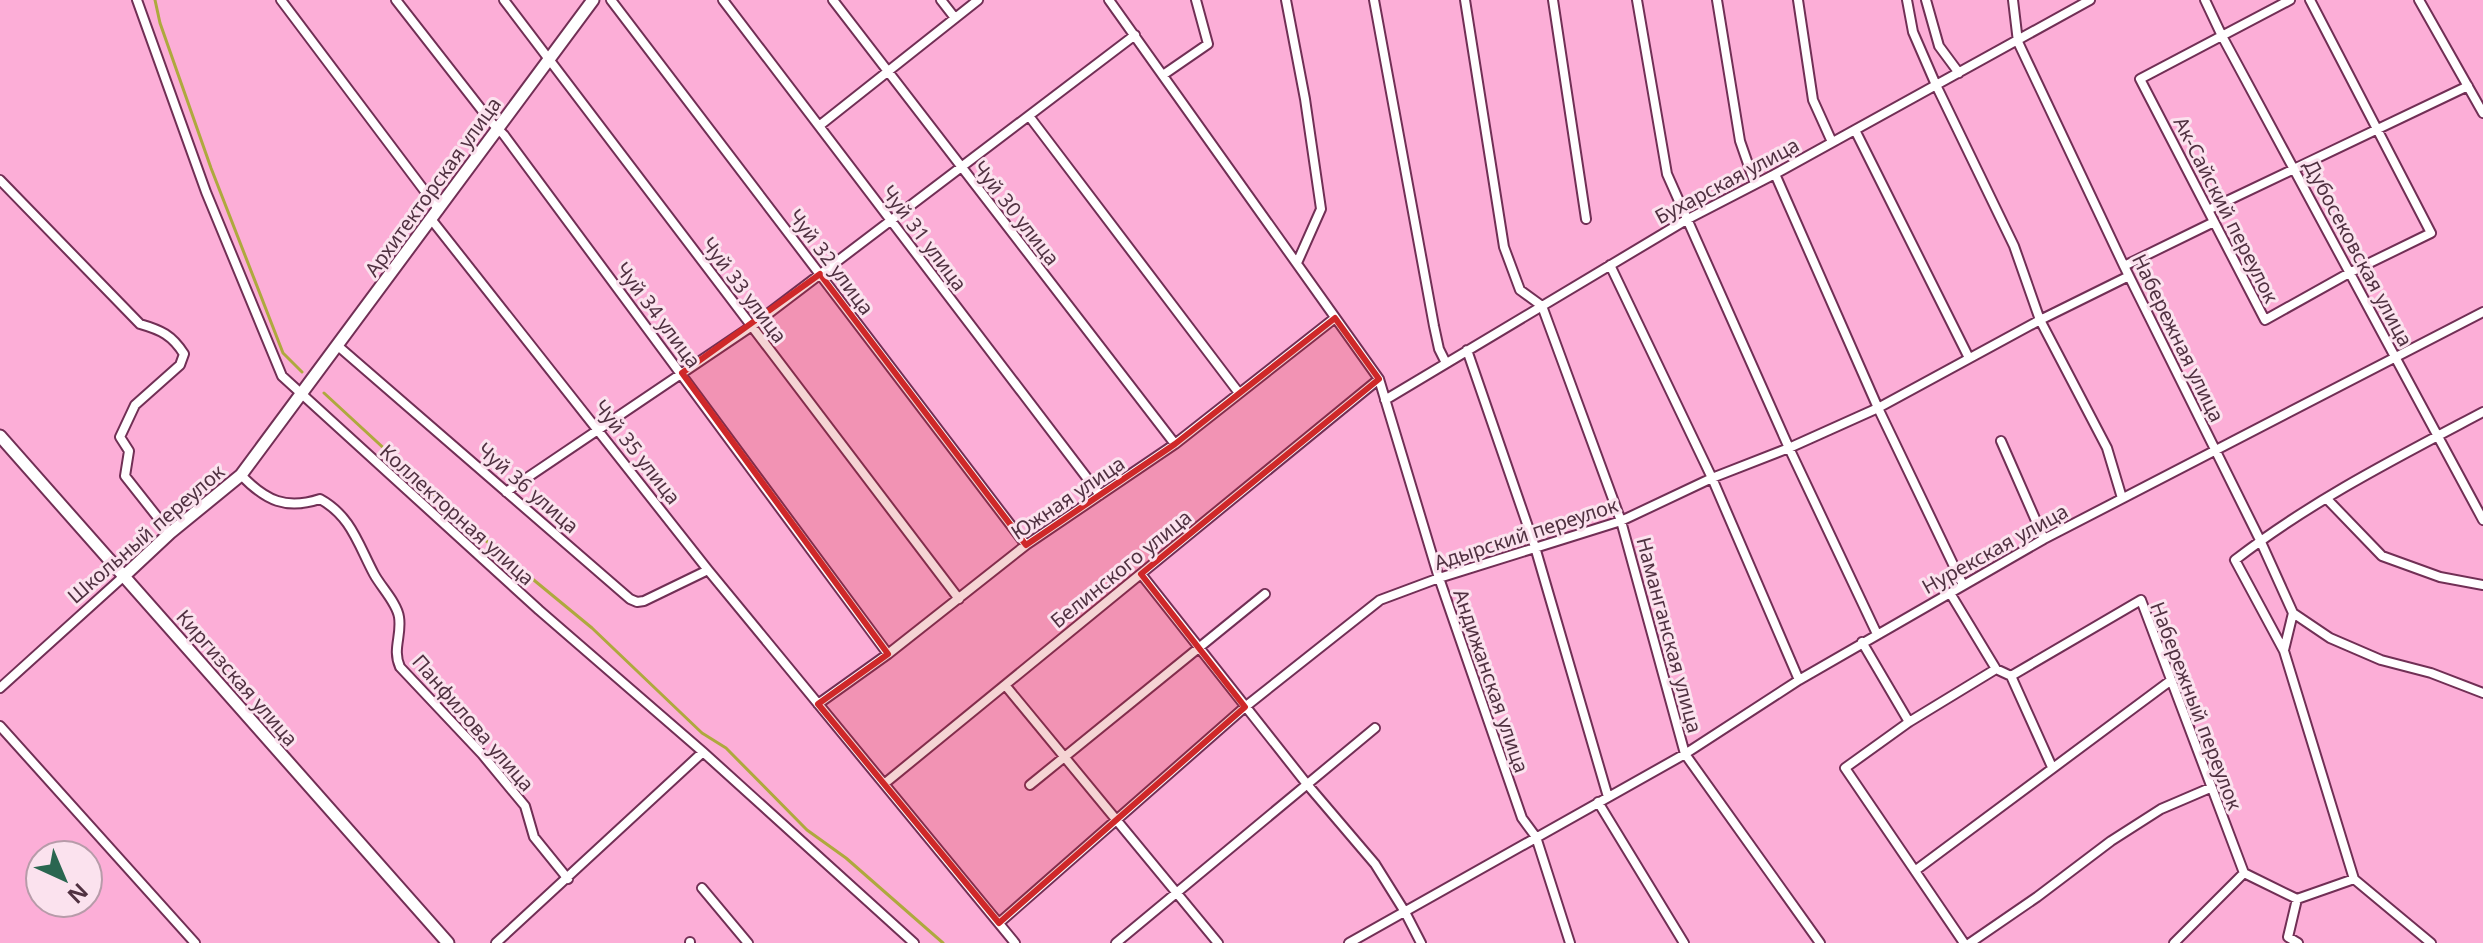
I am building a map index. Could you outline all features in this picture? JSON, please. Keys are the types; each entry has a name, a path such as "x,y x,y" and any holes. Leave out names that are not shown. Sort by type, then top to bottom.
{"street":[{"name":"Коллекторная улица","path":"137,0 206,192 282,376 539,610 703,752 914,943"},
{"name":"Чуй 35 улица","path":"281,0 435,214 708,570 1015,943"},
{"name":"Чуй 34 улица","path":"396,0 498,129 682,373 888,654"},
{"name":"Чуй 33 улица","path":"504,0 959,599"},
{"name":"Архитекторская улица","path":"303,395 593,0"},
{"name":"Чуй 32 улица","path":"611,0 1026,545"},
{"name":"Чуй 31 улица","path":"723,0 1100,495"},
{"name":"Чуй 30 улица","path":"833,0 1175,444"},
{"path":"941,0 955,18"},
{"path":"819,126 978,0"},
{"name":"Андижанская улица","path":"1109,0 1379,379 1439,578 1522,818 1536,837 1570,943"},
{"path":"1163,75 1208,44 1196,0"},
{"path":"1286,0 1321,209 1297,263"},
{"path":"1374,0 1434,326 1446,363"},
{"path":"1465,0 1504,247 1520,290 1542,306"},
{"path":"1553,0 1586,219"},
{"path":"1637,0 1667,174 1789,448 1877,634"},
{"path":"1717,0 1740,141 1755,184"},
{"path":"1798,0 1813,100 1832,142"},
{"path":"1907,0 1913,32 2014,246 2040,320 2107,448 2122,498"},
{"path":"1926,0 1939,46 1959,73"},
{"name":"Набережная улица","path":"2013,0 2018,42 2293,613"},
{"name":"Бухарская улица","path":"1385,400 1686,220 2018,42 2090,0"},
{"name":"Дубосековская улица","path":"2205,0 2483,520"},
{"name":"Ак-Сайский переулок","path":"2290,0 2140,79 2265,320 2351,272 2431,233 2310,0"},
{"path":"2419,0 2483,113"},
{"path":"506,492 752,326 1135,35"},
{"path":"2208,210 2468,86"},
{"path":"1029,116 1239,393"},
{"path":"1855,130 1969,358"},
{"path":"1775,174 1878,408 1963,585"},
{"path":"0,180 140,324 164,331 176,340 184,354 180,365 135,405 120,437 129,451 125,476 170,533"},
{"path":"2124,266 2214,222"},
{"path":"1610,265 1712,478 1799,680"},
{"name":"Адырский переулок","path":"999,923 1245,707 1380,600 1439,578 1621,521 1712,478 1878,408 2040,320 2129,276"},
{"name":"Наманганская улица","path":"1542,306 1621,521 1685,754 1820,943"},
{"name":"Нурекская улица","path":"1349,943 1685,754 1862,642 2044,539 2483,312"},
{"name":"Южная улица","path":"818,704 888,654 1026,545 1175,444 1335,318"},
{"name":"Чуй 36 улица","path":"338,346 637,602 708,570"},
{"path":"1467,350 1535,547 1608,797"},
{"name":"Белинского улица","path":"884,784 1379,379"},
{"name":"Школьный переулок","path":"2,682 170,533 241,475 303,395"},
{"path":"2431,943 2354,879 2284,651 2235,560 2260,540 2374,470 2483,412"},
{"name":"Киргизская улица","path":"0,436 448,943"},
{"path":"2001,441 2044,539"},
{"name":"Панфилова улица","path":"241,475 258,490 281,503 301,505 320,499 335,508 357,535 374,574 399,615 395,655 400,667 482,754 525,806 534,837 568,879"},
{"path":"2327,499 2382,556 2440,577 2483,585"},
{"path":"1141,574 1306,783 1375,864 1421,943"},
{"path":"1950,593 1996,669 2011,676 2052,767"},
{"path":"1030,785 1265,594"},
{"name":"Набережный переулок","path":"2011,676 2141,600 2244,873"},
{"path":"2284,651 2293,613 2330,638 2381,660 2431,673 2483,693"},
{"path":"1862,642 1909,722"},
{"path":"1996,669 1909,722 1845,768 1967,943 2161,809 2210,788"},
{"path":"1916,870 2170,681"},
{"path":"1005,685 1218,943"},
{"path":"0,726 195,943"},
{"path":"1116,943 1375,728"},
{"path":"496,943 703,752"},
{"path":"1598,802 1684,943"},
{"path":"2174,943 2244,873 2297,899 2354,879"},
{"path":"702,888 748,943"},
{"path":"2297,899 2288,937 2298,943"}],"highlighted area":[{"path":"820,274 1026,545 1175,444 1335,318 1379,379 1141,574 1245,707 999,923 818,704 888,654 682,373"}],"waterway":[{"path":"155,0 160,23 211,168 283,353 302,372"},
{"path":"324,393 467,525 592,628 702,733 726,748 807,830 846,858 943,943"}]}
